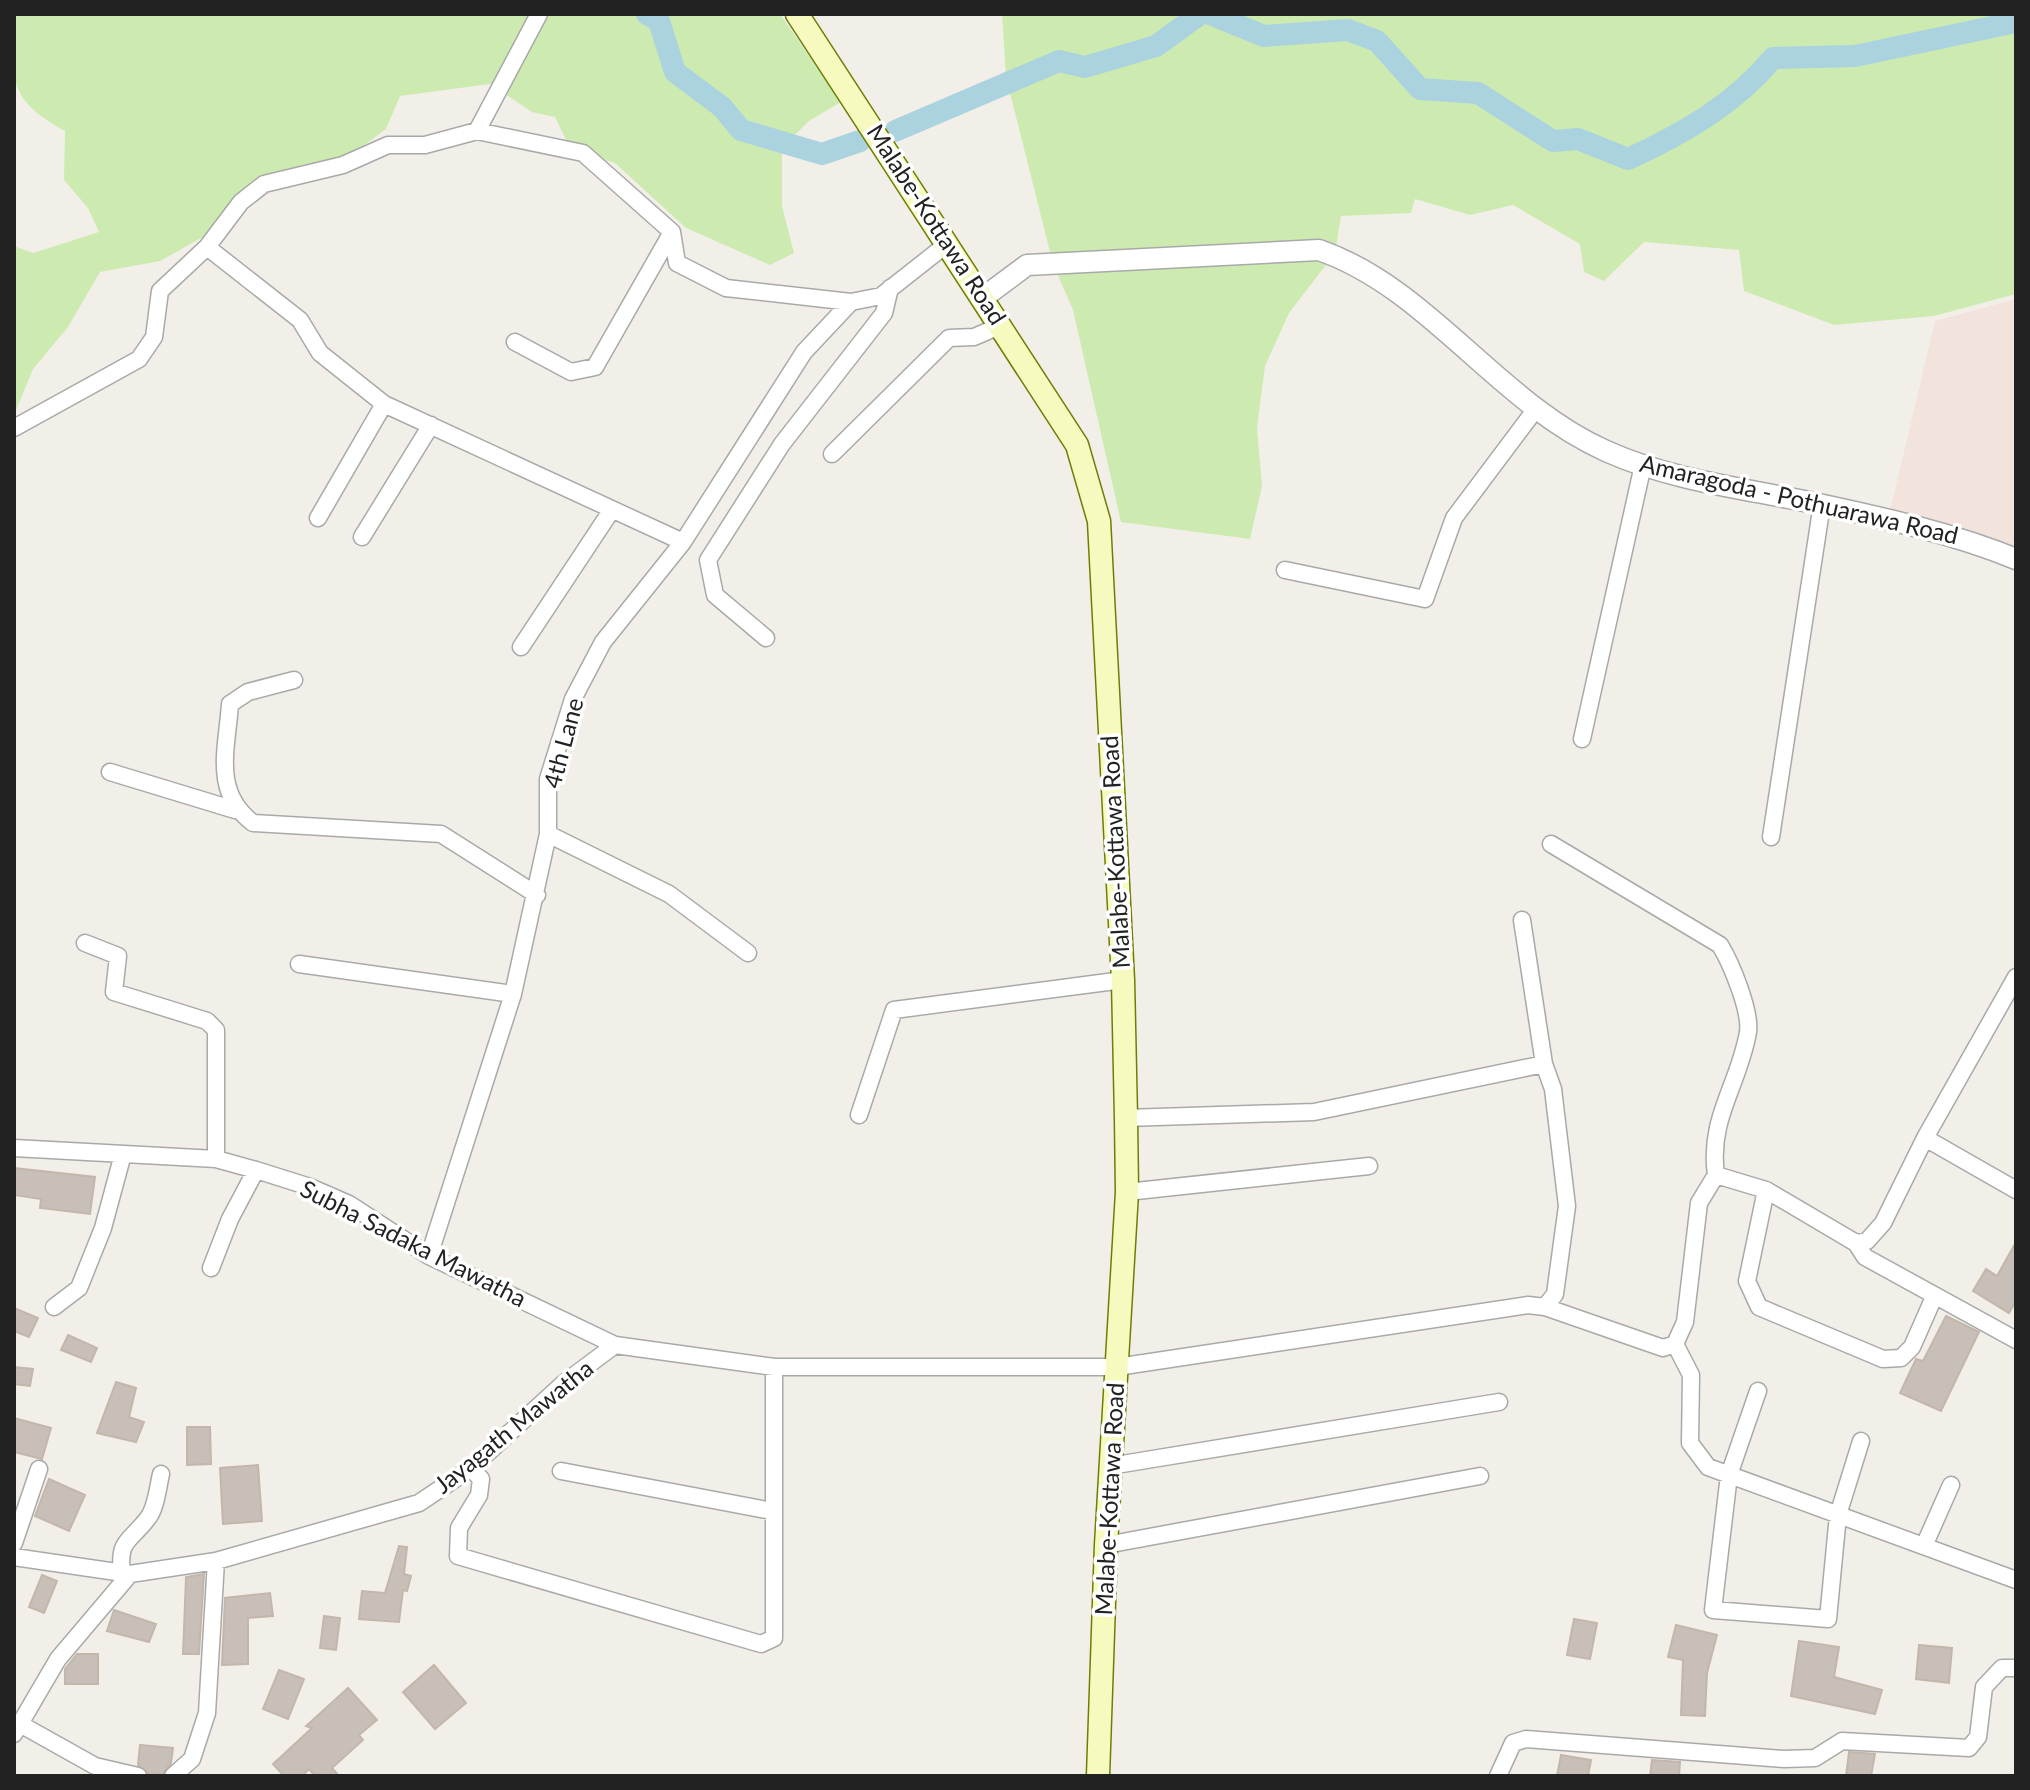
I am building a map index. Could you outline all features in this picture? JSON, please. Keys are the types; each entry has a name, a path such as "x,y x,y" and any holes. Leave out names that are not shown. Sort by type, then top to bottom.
{"main road":[{"name":"Malabe-Kottawa Road","path":"797,14 984,297 1077,445 1099,521 1123,980 1127,1192 1106,1545 1098,1776"}],"street":[{"path":"477,131 539,14"},
{"path":"14,428 139,359 154,337 160,291 207,247 241,202 264,184 343,165 388,145 425,145 477,131 583,153 672,232 677,263 726,288 851,302 881,296 947,244"},
{"path":"515,342 571,372 595,367 672,232"},
{"path":"207,247 300,320 320,353 384,404 683,542"},
{"name":"Amaragoda - Pothuarawa Road","path":"984,297 1027,265 1319,250 1346,260 1388,286 1535,410 1605,451 1643,465 1738,491 1822,504 1975,542 2016,559"},
{"path":"766,638 715,595 708,560 782,444 884,313 890,288"},
{"name":"4th Lane","path":"429,1256 513,994 548,834 548,779 573,699 603,642 683,542 804,352 851,302"},
{"path":"832,454 949,338 974,337 1002,325"},
{"path":"318,518 384,404"},
{"path":"1285,570 1425,599 1454,518 1535,410"},
{"path":"362,537 431,425"},
{"path":"1582,739 1643,465"},
{"path":"1771,837 1822,504"},
{"path":"521,647 611,511"},
{"path":"235,810 225,788 230,704 248,692 294,680"},
{"path":"110,772 235,810 253,823 441,834 537,895"},
{"path":"548,834 669,894 748,953"},
{"path":"1522,920 1544,1064 1553,1089 1567,1206 1555,1294 1545,1307 1663,1348 1675,1344 1685,1322 1699,1203 1716,1175 1713,1153 1717,1121 1749,1030 1733,964 1720,945 1551,844"},
{"path":"85,943 118,956 114,992 207,1021 216,1030 216,1159"},
{"path":"299,964 513,994"},
{"path":"1856,1243 1867,1241 1883,1223 1925,1138 2016,977"},
{"path":"859,1115 894,1010 1123,980"},
{"path":"1126,1118 1314,1112 1544,1064"},
{"path":"1925,1138 2016,1190"},
{"name":"Subha Sadaka Mawatha","path":"14,1148 216,1159 310,1187 349,1204 429,1256 615,1345"},
{"path":"54,1307 79,1288 103,1228 123,1154"},
{"path":"1127,1192 1369,1166"},
{"path":"211,1268 230,1219 256,1170"},
{"path":"1716,1175 1766,1190 1856,1243 1865,1257 2016,1340"},
{"path":"1766,1190 1747,1281 1759,1307 1883,1359 1901,1358 1912,1347 1934,1297"},
{"name":"Jayagath Mawatha","path":"14,1557 126,1574 216,1561 419,1503 471,1468 564,1383 615,1345 774,1367 1117,1367 1528,1305 1545,1307"},
{"path":"1675,1344 1691,1375 1690,1443 1708,1467 2016,1580"},
{"path":"471,1468 481,1479 479,1495 459,1528 458,1556 761,1644 774,1638 774,1367"},
{"path":"1758,1391 1729,1475 1713,1610 1828,1619 1838,1515 1861,1441"},
{"path":"1110,1466 1499,1402"},
{"path":"14,1543 39,1469"},
{"path":"561,1471 772,1511"},
{"path":"138,1776 95,1766 17,1729 58,1659 126,1574 120,1554 127,1537 150,1517 161,1474"},
{"path":"1106,1545 1480,1476"},
{"path":"1924,1546 1951,1485"},
{"path":"173,1776 192,1759 207,1713 216,1561"},
{"path":"1498,1776 1513,1743 1526,1739 1784,1759 1815,1758 1842,1741 1969,1748 1978,1737 1984,1687 2002,1668 2016,1668"}],"shaded area":[{"path":"2016,299 2016,556 1890,511 1935,321"}],"green space":[{"path":"14,14 780,14 841,102 809,121 782,148 782,206 794,253 770,265 686,228 615,163 571,150 555,117 532,112 490,84 400,96 386,129 348,157 268,177 210,233 160,261 100,272 68,327 33,369 14,415 14,246 33,253 99,232 88,208 64,180 65,131 31,107 16,83"},
{"path":"1002,14 2016,14 2016,294 1934,316 1834,325 1744,291 1739,250 1644,242 1604,281 1584,272 1580,244 1513,205 1470,215 1415,199 1411,213 1341,216 1335,253 1289,313 1265,366 1257,428 1262,486 1250,539 1121,522 1073,310 1053,264 1006,77"}],"building":[{"path":"14,1168 95,1177 90,1214 40,1208 41,1199 14,1195"},
{"path":"2016,1242 2016,1301 2009,1313 1973,1291 1986,1269 1997,1276"},
{"path":"14,1308 38,1318 29,1337 14,1331"},
{"path":"1946,1316 1979,1332 1941,1411 1900,1393 1916,1359 1923,1361"},
{"path":"68,1335 97,1348 91,1362 61,1350"},
{"path":"14,1367 33,1369 30,1386 14,1384"},
{"path":"116,1382 136,1388 129,1417 144,1422 136,1442 97,1433"},
{"path":"14,1418 51,1428 42,1459 14,1452"},
{"path":"187,1427 210,1427 211,1464 187,1465"},
{"path":"258,1465 262,1521 223,1524 220,1468"},
{"path":"49,1479 85,1495 69,1531 35,1516"},
{"path":"399,1546 407,1547 404,1574 411,1576 407,1591 403,1590 399,1622 359,1619 362,1591 385,1593"},
{"path":"204,1574 199,1654 183,1654 186,1577"},
{"path":"42,1575 57,1581 44,1613 29,1607"},
{"path":"270,1593 273,1616 248,1618 248,1664 222,1665 225,1598"},
{"path":"114,1610 156,1624 149,1642 107,1631"},
{"path":"324,1616 340,1618 336,1650 320,1648"},
{"path":"1574,1619 1597,1623 1590,1659 1567,1655"},
{"path":"1676,1625 1717,1635 1707,1673 1705,1716 1681,1715 1683,1660 1668,1657"},
{"path":"1799,1641 1839,1647 1834,1677 1882,1690 1875,1714 1791,1696"},
{"path":"1919,1645 1952,1648 1949,1683 1916,1679"},
{"path":"77,1654 98,1654 98,1684 65,1684 65,1669"},
{"path":"434,1665 466,1703 435,1729 403,1692"},
{"path":"279,1670 304,1679 288,1719 263,1709"},
{"path":"348,1688 377,1720 359,1735 363,1740 332,1768 339,1776 315,1776 309,1769 302,1776 284,1776 273,1764 312,1728 306,1726"},
{"path":"140,1745 173,1748 171,1763 162,1775 149,1774 138,1765"},
{"path":"1849,1752 1875,1754 1871,1776 1846,1776"},
{"path":"1561,1755 1591,1760 1588,1776 1557,1776"},
{"path":"1652,1760 1680,1762 1679,1776 1650,1776"}],"waterway":[{"path":"647,14 659,21 675,72 722,107 741,130 822,154 860,141"},
{"path":"895,131 1059,61 1085,67 1156,46 1200,14"},
{"path":"1210,14 1264,36 1348,30 1377,41 1420,89 1478,93 1553,141 1578,139 1628,159 1669,139 1725,104 1773,58 1855,56 2016,22"}]}
